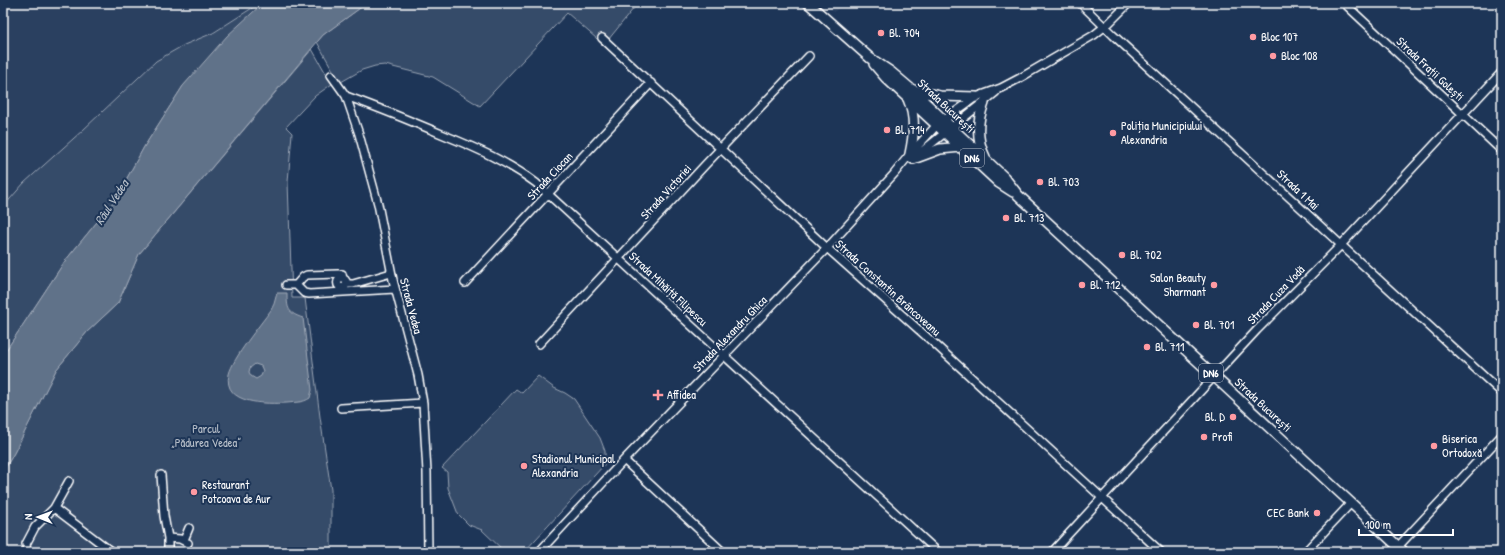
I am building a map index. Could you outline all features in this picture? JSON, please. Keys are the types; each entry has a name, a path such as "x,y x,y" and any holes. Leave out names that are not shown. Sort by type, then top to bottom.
{"main road":[{"name":"Strada București","path":"808,3 870,58 886,78 909,94 948,130 986,160 1004,177 1018,195 1215,376 1398,550"},
{"path":"961,147 940,149 911,156 914,124 909,94 980,100 978,131 980,144 986,160"},
{"name":"Strada București","path":"948,130 961,147 999,183 1018,195"}],"street":[{"name":"Strada 1 Mai","path":"1080,3 1502,393"},
{"name":"Strada Alexandru Ghica","path":"539,552 624,460 827,248 940,122 1094,35 1105,27 1129,3"},
{"name":"Strada Frații Golești","path":"1344,3 1502,151"},
{"name":"Strada Constantin Brâncoveanu","path":"602,38 827,248 1161,552"},
{"name":"Strada Victoriei","path":"539,344 809,56"},
{"name":"Strada Cuza Vodă","path":"1052,552 1261,326 1341,245 1502,72"},
{"name":"Strada Vedea","path":"331,75 346,96 359,134 374,190 391,273 418,375 423,403 427,472 428,552"},
{"name":"Strada Ciocan","path":"465,283 651,83"},
{"name":"Strada Mihăiță Filipescu","path":"346,96 394,114 493,156 524,174 548,193 938,552"},
{"name":"Strada Alexandru Ghica","path":"911,156 948,130 980,100"},
{"path":"286,285 296,285 304,293 309,294 353,284 391,273"},
{"path":"296,285 302,277 307,275 342,274 344,286"},
{"path":"344,286 395,289"},
{"path":"341,408 423,403"},
{"path":"1398,550 1502,435"},
{"path":"624,460 723,552"},
{"path":"161,475 164,516 168,538 168,552"},
{"path":"27,552 26,544 35,527 54,508 69,481"},
{"path":"1305,552 1350,503"},
{"path":"54,508 112,552"},
{"path":"168,538 174,538 186,542 189,528"}],"shaded area":[{"path":"3,3 260,3 213,33 184,45 156,61 24,183 3,207"},
{"path":"263,3 367,3 323,35 139,254 118,303 87,332 56,370 3,472 3,355 65,261 115,200 144,147 183,86 227,36"},
{"path":"825,3 845,3 834,12"},
{"path":"277,293 287,293 289,310 303,318 312,390 310,398 305,401 269,403 248,400 239,397 232,392 229,384 229,374 236,359 274,304","holes":["255,364 261,366 263,371 261,376 256,379 251,376 249,372 250,368"]}],"green space":[{"path":"260,3 263,3 183,86 144,147 115,200 65,261 3,355 3,207 24,183 156,61 184,45 213,33"},
{"path":"367,3 638,3 604,45 567,13 480,106 433,77 385,65 362,70 341,82 317,42 323,35"},
{"name":"Parcul „Pădurea Vedea”","path":"312,49 332,84 315,96 286,127 292,133 288,182 292,298 305,298 331,490 331,552 3,552 3,472 56,370 87,332 118,303 139,254"},
{"name":"Stadionul Municipal Alexandria","path":"538,376 554,388 574,399 600,438 605,451 605,464 524,552 505,552 482,530 469,525 458,514 448,488 447,472 442,468 516,389 522,393"}],"place":[{"name":"Bl. 704","path":"881,33"},
{"name":"Bloc 107","path":"1253,37"},
{"name":"Bloc 108","path":"1273,56"},
{"name":"Bl. 714","path":"887,130"},
{"name":"Poliția Municipiului Alexandria","path":"1113,133"},
{"name":"Bl. 703","path":"1040,182"},
{"name":"Bl. 713","path":"1006,218"},
{"name":"Bl. 702","path":"1122,255"},
{"name":"Bl. 712","path":"1082,285"},
{"name":"Salon Beauty Sharmant","path":"1214,285"},
{"name":"Bl. 701","path":"1196,325"},
{"name":"Bl. 711","path":"1147,347"},
{"name":"Affidea","path":"658,395"},
{"name":"Bl. D","path":"1233,417"},
{"name":"Profi","path":"1204,437"},
{"name":"Biserica Ortodoxă","path":"1434,446"},
{"name":"Stadionul Municipal Alexandria","path":"524,466"},
{"name":"Restaurant Potcoava de Aur","path":"194,492"},
{"name":"CEC Bank","path":"1317,513"}],"water label":[{"name":"Râul Vedea","path":"111,202"}]}
